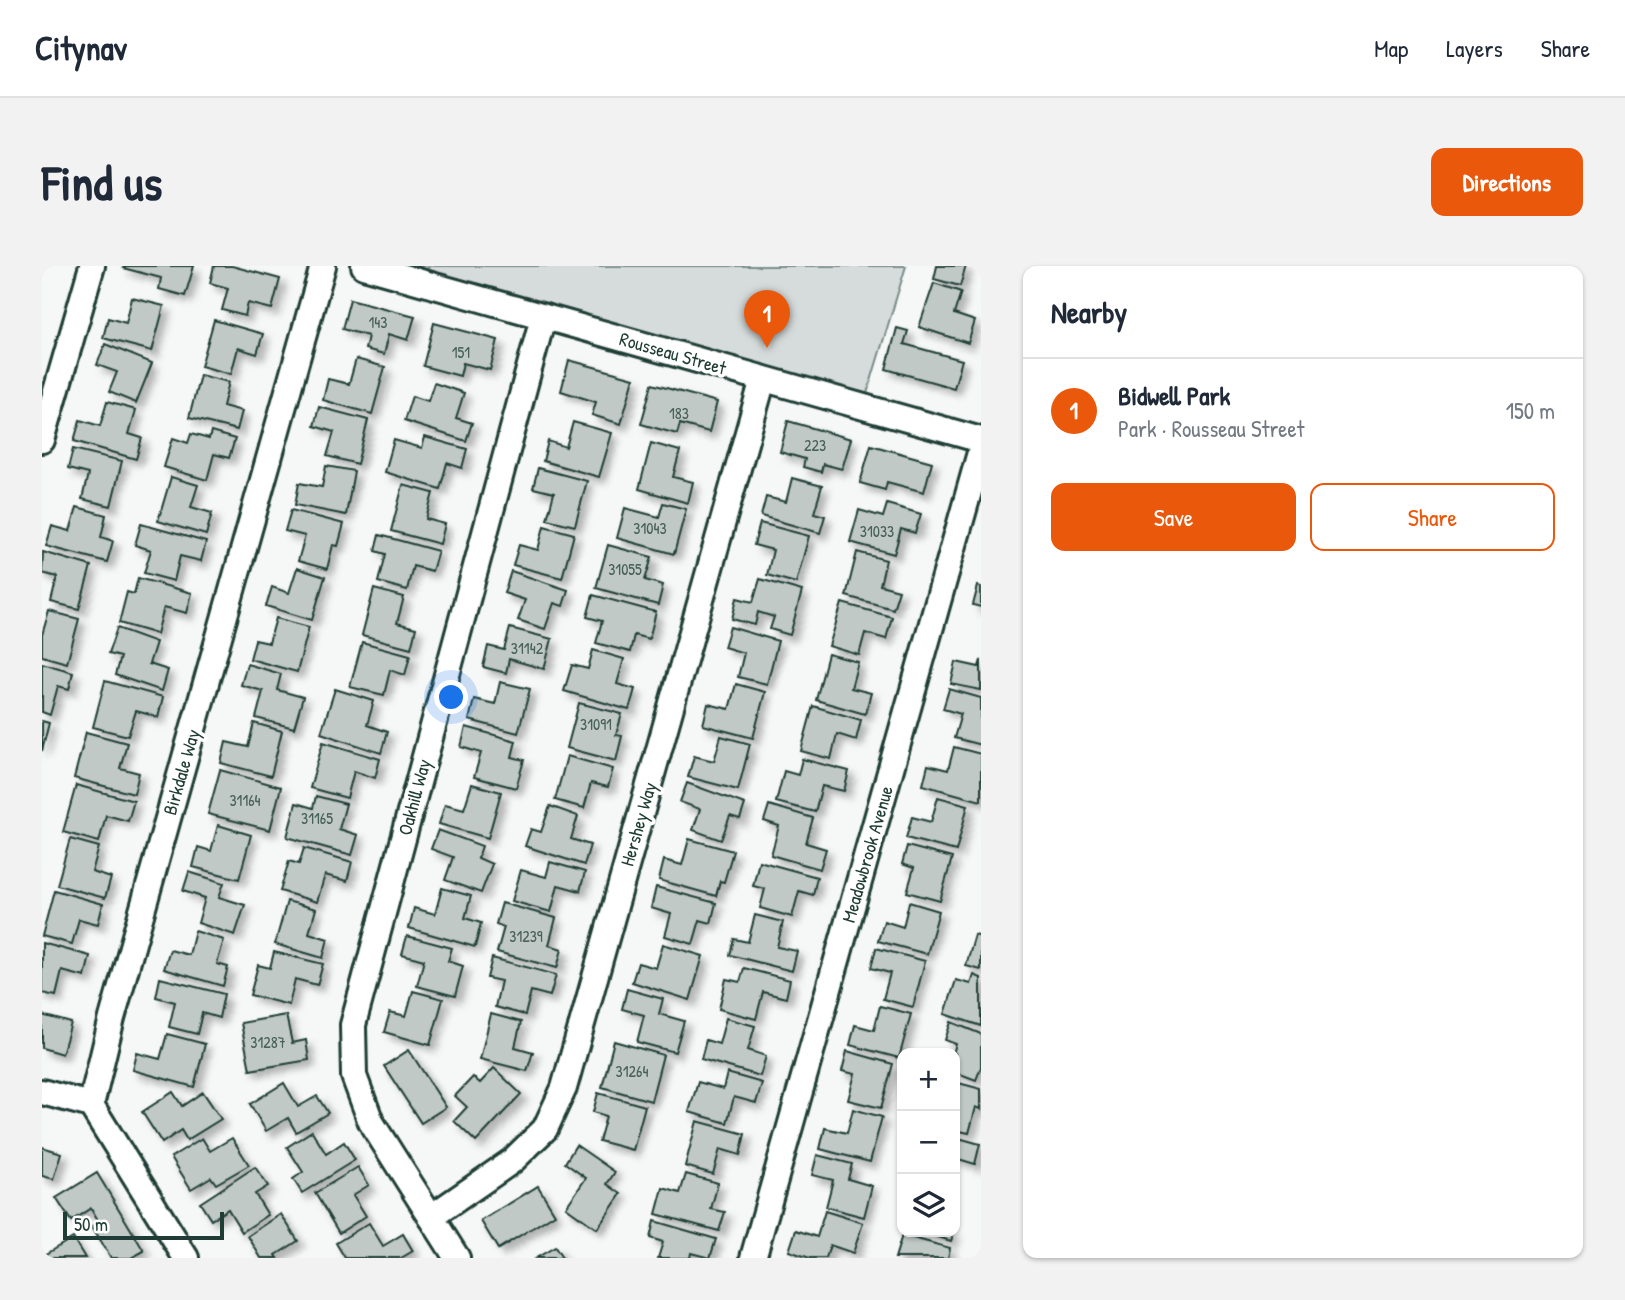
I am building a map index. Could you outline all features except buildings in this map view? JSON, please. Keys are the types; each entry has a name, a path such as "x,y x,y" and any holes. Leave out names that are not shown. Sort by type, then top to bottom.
{"street":[{"path":"42,440 92,266"},
{"name":"Birkdale Way","path":"91,1105 112,1018 323,266"},
{"name":"Rousseau Street","path":"364,266 981,440"},
{"name":"Oakhill Way","path":"457,1258 371,1122 354,1076 353,1025 544,317"},
{"name":"Hershey Way","path":"431,1217 512,1161 544,1129 564,1088 763,379"},
{"name":"Meadowbrook Avenue","path":"752,1258 981,449"},
{"path":"42,1092 91,1105 186,1258"}],"shaded area":[{"path":"364,266 906,266 863,407"}],"place":[{"name":"Bidwell Park","path":"767,348"}]}
